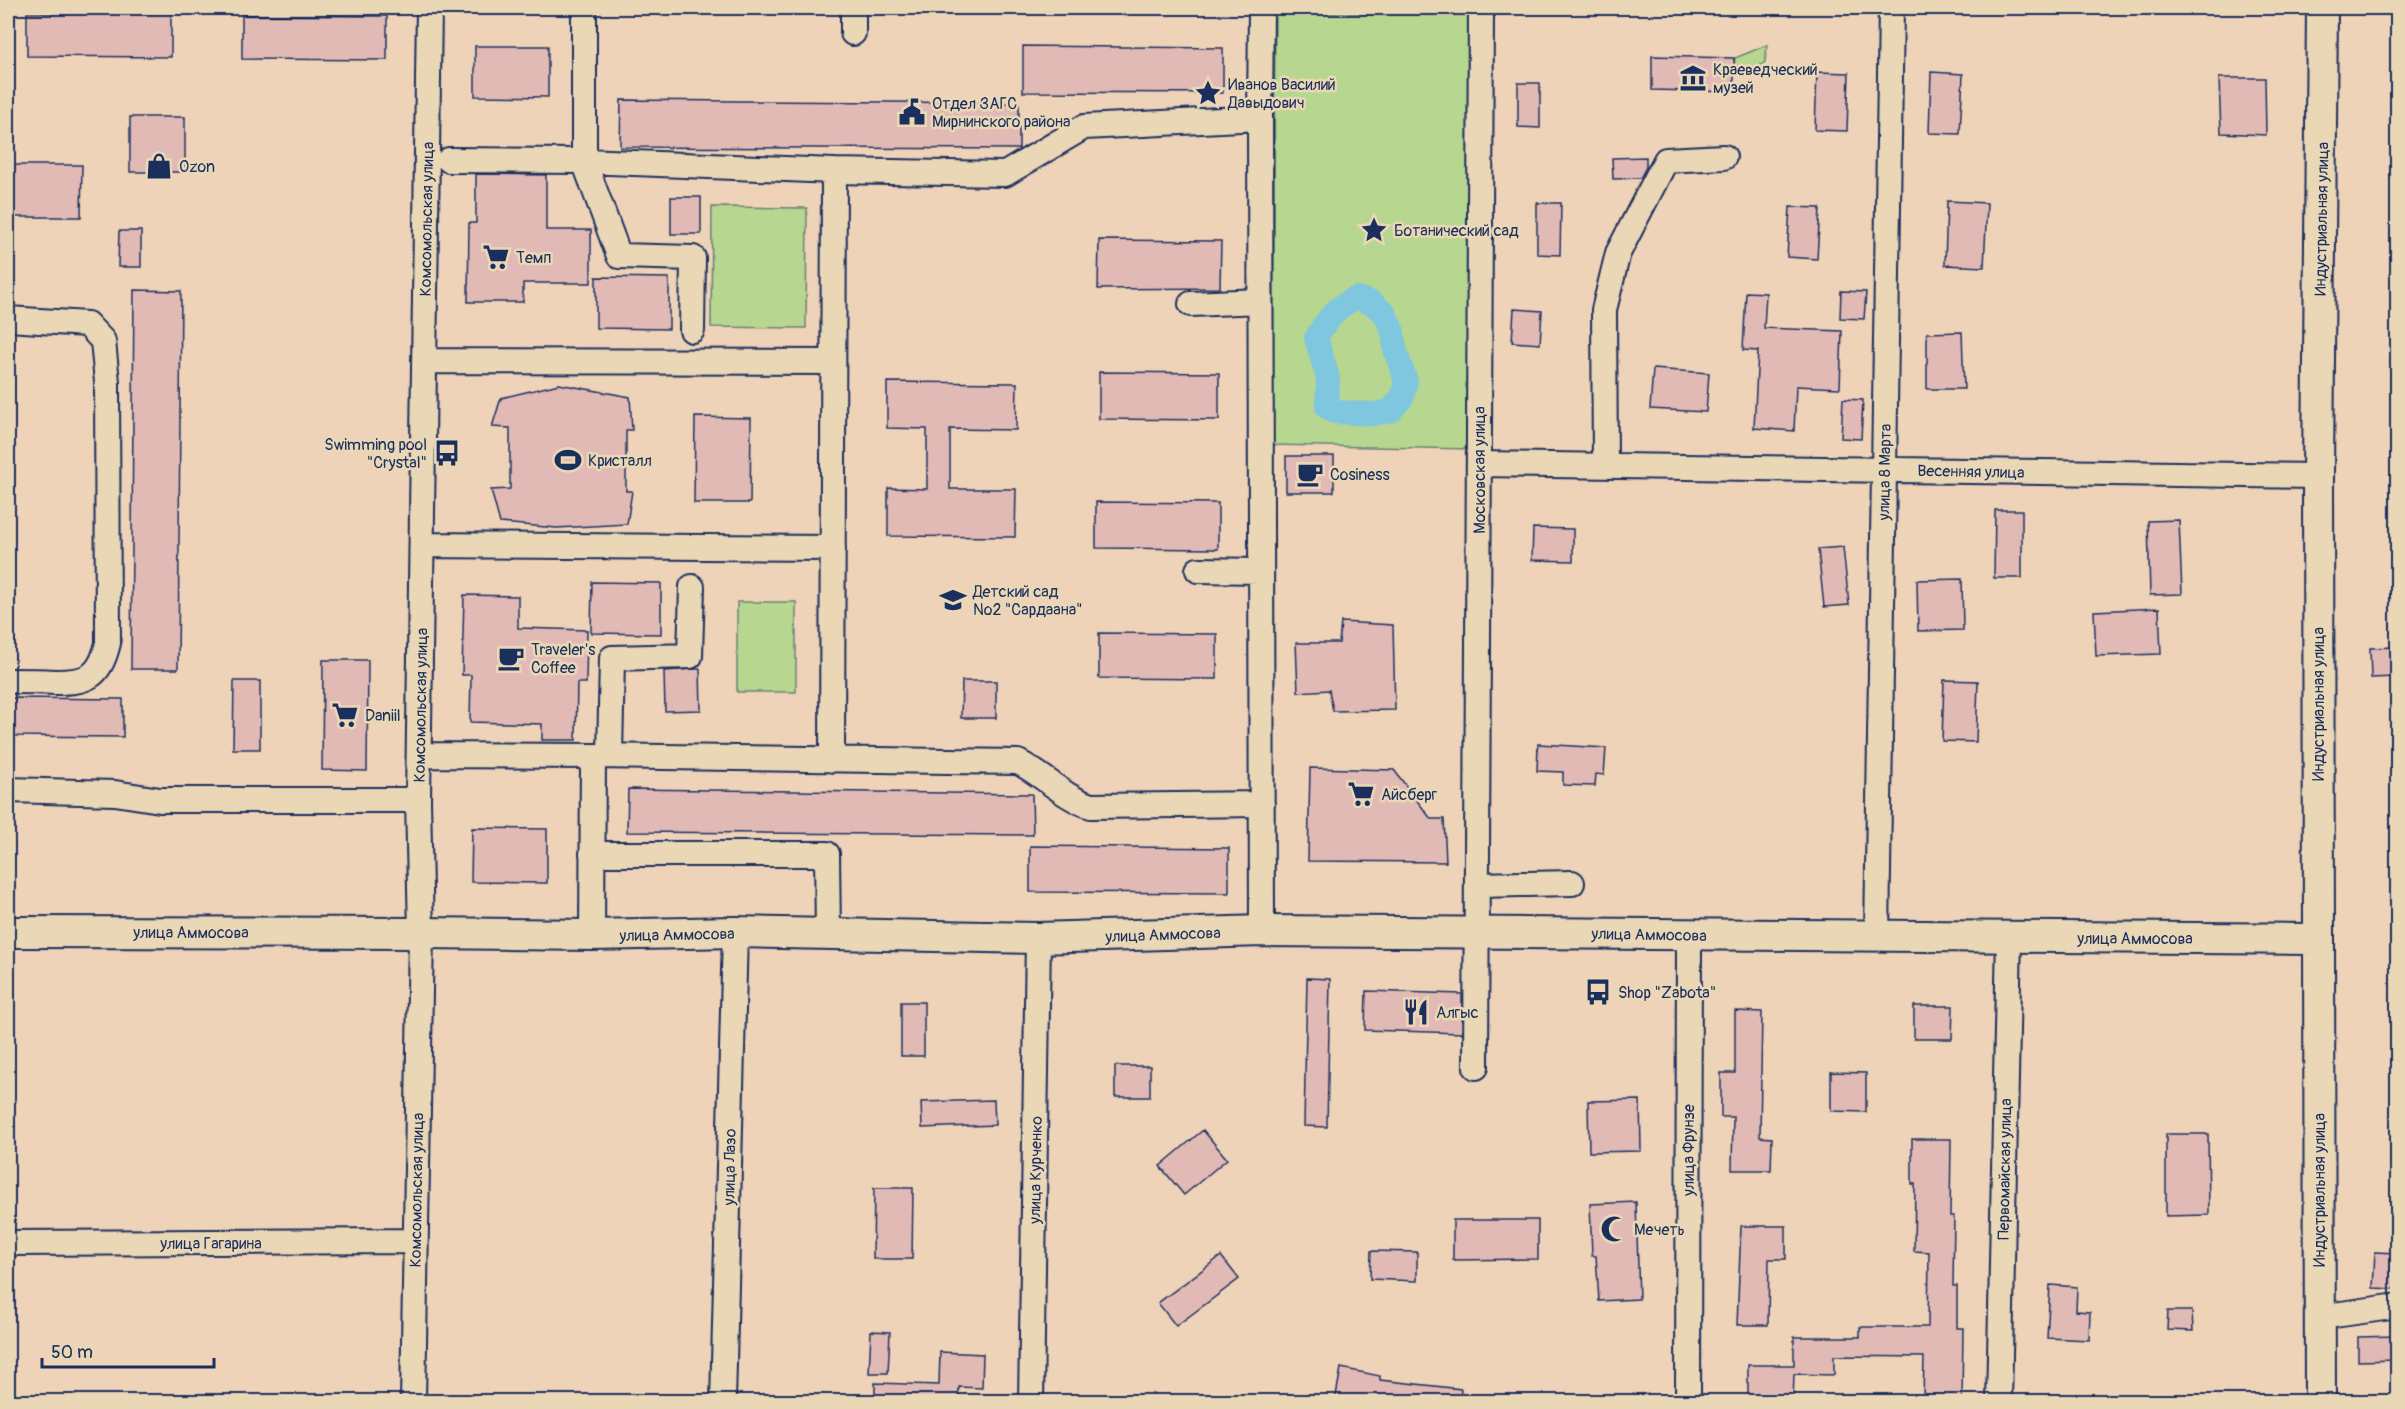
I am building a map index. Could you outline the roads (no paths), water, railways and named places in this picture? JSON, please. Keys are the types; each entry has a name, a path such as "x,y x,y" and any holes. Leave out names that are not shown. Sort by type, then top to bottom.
{"main road":[{"name":"Индустриальная улица","path":"2320,1401 2318,476 2322,8"},
{"name":"улица Аммосова","path":"8,932 592,935 735,932 1038,938 1262,932 1478,932 2319,939"}],"street":[{"name":"Комсомольская улица","path":"413,1401 421,933 418,800 429,8"},
{"path":"584,8 584,161 619,256 693,258 693,330"},
{"path":"853,8 853,33"},
{"path":"1261,8 1262,932"},
{"name":"Московская улица","path":"1476,1067 1481,8"},
{"name":"улица 8 Марта","path":"1877,936 1891,8"},
{"path":"449,160 584,161 834,171 1005,174 1084,127 1260,118"},
{"path":"1605,465 1604,310 1618,253 1666,160 1724,157"},
{"path":"832,760 834,171"},
{"path":"1191,304 1260,301"},
{"path":"8,319 87,324 103,341 107,382 108,643 100,668 88,678 77,682 8,681"},
{"path":"424,361 834,362"},
{"name":"Весенняя улица","path":"1479,464 2318,476"},
{"path":"422,545 833,548"},
{"path":"1198,570 1260,571"},
{"path":"592,935 592,854 612,658 690,656 692,587"},
{"path":"419,754 1018,762 1038,772 1074,800 1091,806 1262,804"},
{"path":"8,790 104,793 160,800 418,800"},
{"path":"592,854 827,854 828,934"},
{"path":"1478,885 1572,883"},
{"name":"улица Лазо","path":"723,1401 735,932"},
{"name":"улица Фрунзе","path":"1688,1401 1689,935"},
{"name":"Первомайская улица","path":"1999,1401 2009,937"},
{"name":"улица Курченко","path":"1031,1401 1038,938"},
{"name":"улица Гагарина","path":"8,1243 415,1241"},
{"path":"2319,1317 2397,1306"}],"waterway":[{"path":"1357,298 1372,303 1385,314 1393,332 1395,350 1406,381 1402,398 1390,411 1373,414 1335,412 1327,407 1328,378 1316,338 1338,309 1357,298"}],"place":[{"name":"Краеведческий музей","path":"1693,78"},
{"name":"Иванов Василий Давыдович","path":"1208,93"},
{"name":"Отдел ЗАГС Мирнинского района","path":"912,112"},
{"name":"Ozon","path":"159,166"},
{"name":"Ботанический сад","path":"1374,230"},
{"name":"Темп","path":"496,257"},
{"name":"Swimming pool \"Crystal\"","path":"447,453"},
{"name":"Кристалл","path":"568,460"},
{"name":"Cosiness","path":"1310,474"},
{"name":"Детский сад №2 \"Сардаана\"","path":"953,600"},
{"name":"Traveler's Coffee","path":"511,658"},
{"name":"Daniil","path":"345,715"},
{"name":"Айсберг","path":"1361,794"},
{"name":"Shop \"Zabota\"","path":"1598,992"},
{"name":"Алгыс","path":"1416,1012"},
{"name":"Мечеть","path":"1614,1229"}]}
